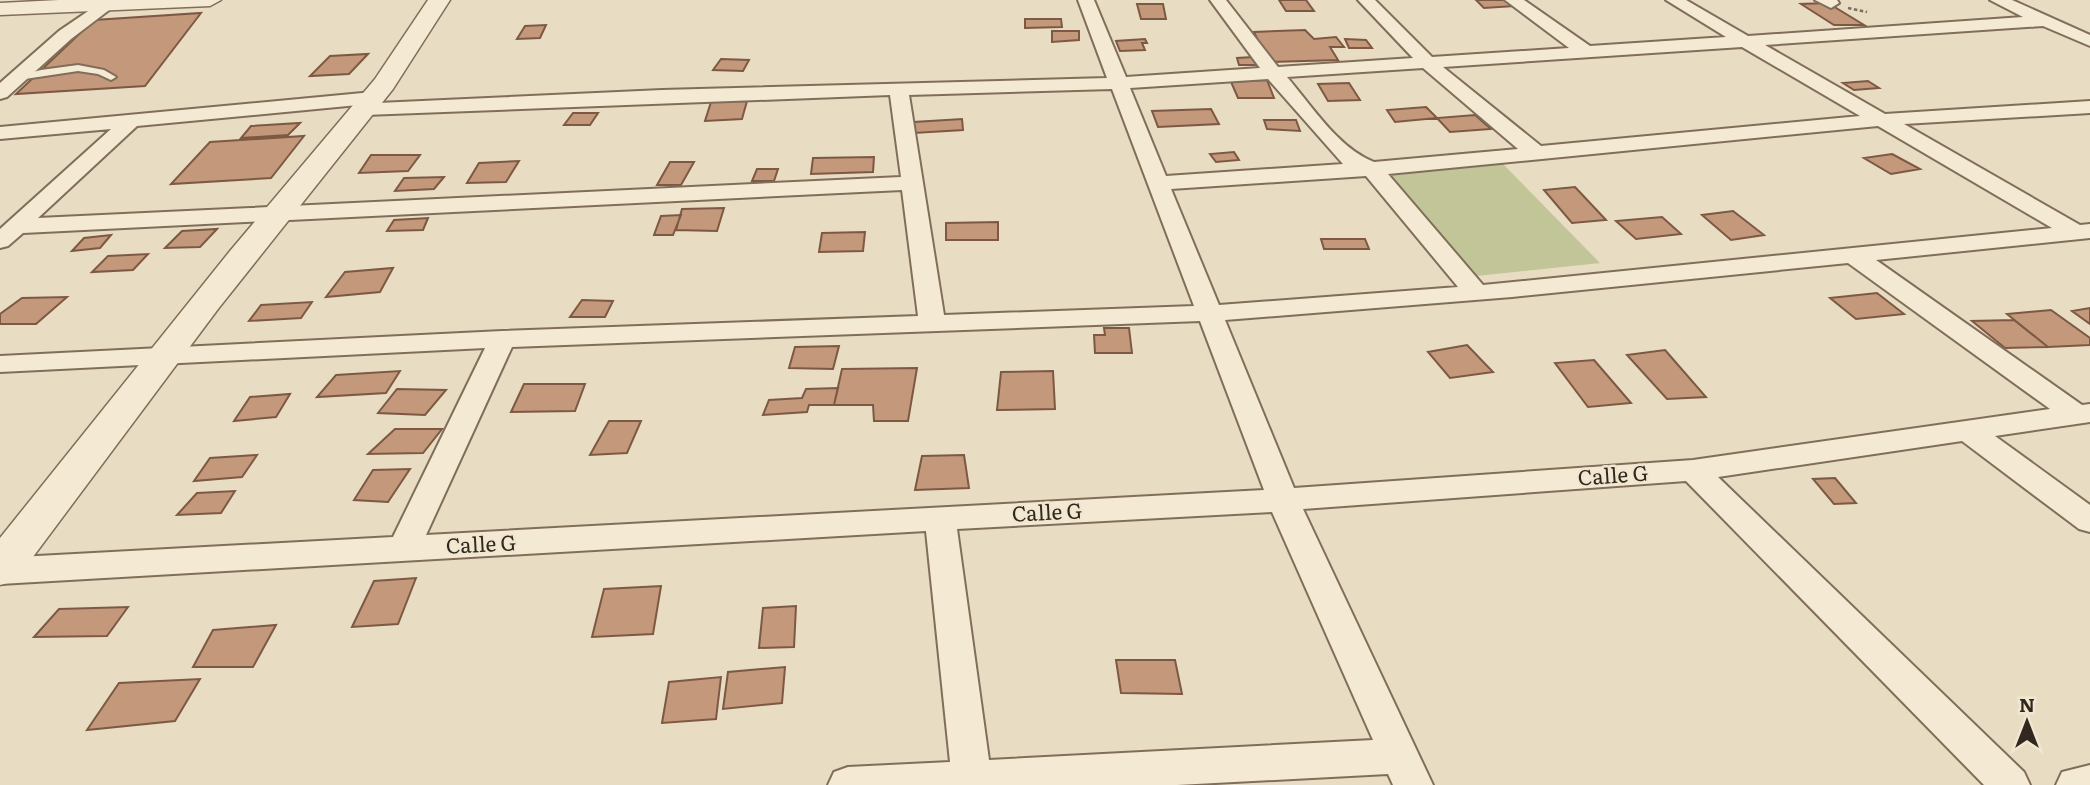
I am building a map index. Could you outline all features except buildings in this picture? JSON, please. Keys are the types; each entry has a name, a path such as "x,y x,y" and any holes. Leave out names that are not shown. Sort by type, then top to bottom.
{"street":[{"path":"0,9 210,0"},
{"path":"0,570 165,355 369,104 425,27 439,0"},
{"path":"848,785 972,778 1406,770 1283,500 1086,0"},
{"path":"1218,0 1273,73 1338,149 1352,161 1372,169 1477,293"},
{"path":"1366,0 1429,64 1537,154"},
{"path":"1513,0 1585,51"},
{"path":"1674,0 1877,120 2086,235"},
{"path":"1998,0 2090,41"},
{"path":"0,93 65,35 109,4"},
{"path":"0,133 132,119 369,104 1118,83 2046,21"},
{"path":"899,89 932,324"},
{"path":"1159,183 1372,169 1877,120 2090,107"},
{"path":"8,234 132,119"},
{"path":"8,234 278,213 912,183"},
{"path":"0,364 502,339 1210,313 1477,293 1853,255 2086,235"},
{"path":"1853,255 2084,414"},
{"path":"404,549 502,339"},
{"name":"Calle G","path":"0,570 1283,500 1693,470 2084,414"},
{"path":"1965,429 2090,521"},
{"path":"1693,470 2010,785"},
{"path":"940,518 972,778"},
{"path":"2076,785 2090,783"}],"lane":[{"path":"18,77 84,68 102,71 111,77"}],"green space":[{"path":"1501,162 1600,263 1467,277 1383,170"}]}
